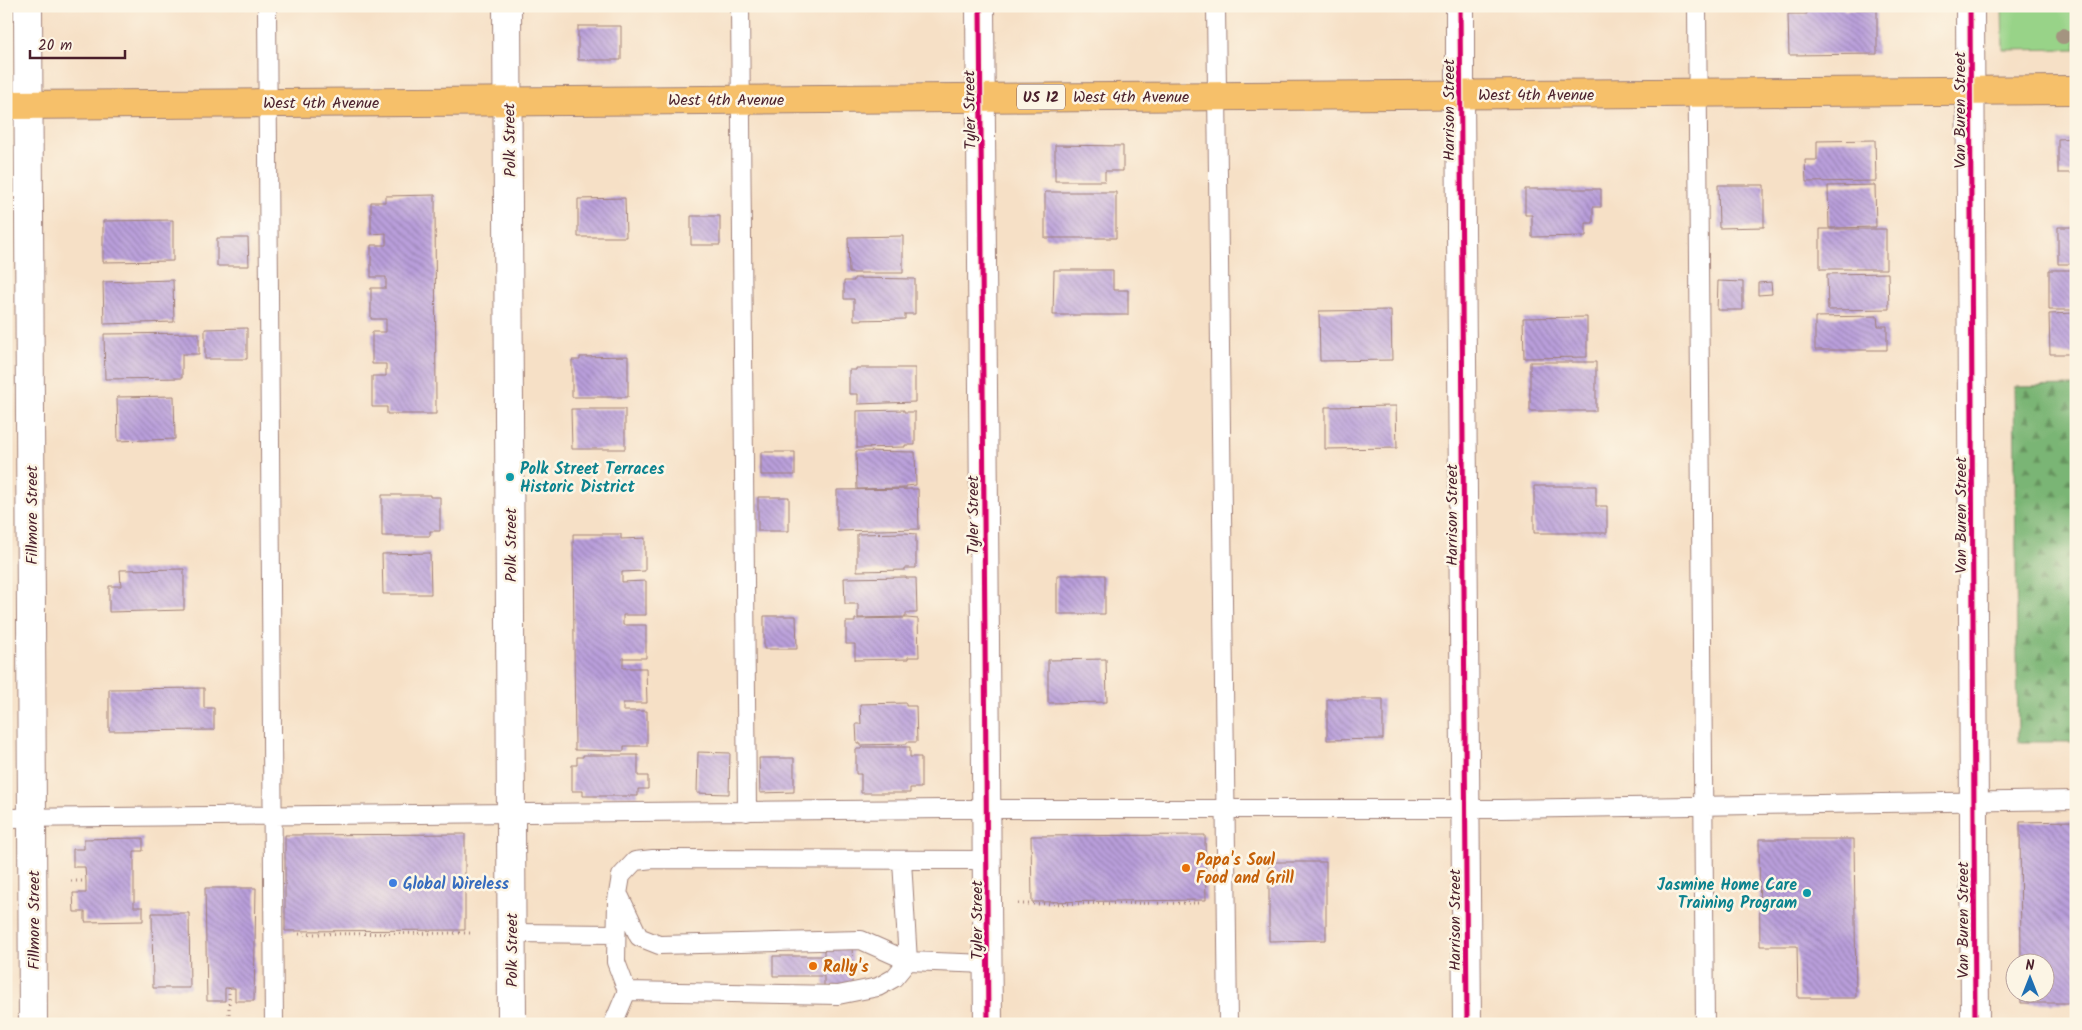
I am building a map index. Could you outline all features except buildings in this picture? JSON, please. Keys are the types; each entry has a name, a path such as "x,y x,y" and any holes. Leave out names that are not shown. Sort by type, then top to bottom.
{"main road":[{"name":"West 4th Avenue","path":"18,105 2076,90"}],"street":[{"name":"Fillmore Street","path":"28,6 18,105 19,818 33,1024"},
{"name":"Polk Street","path":"507,6 512,1024"},
{"name":"Tyler Street","path":"980,6 988,1024"},
{"name":"Harrison Street","path":"1460,6 1467,1024"},
{"name":"Van Buren Street","path":"1970,6 1975,1024"}],"lane":[{"path":"267,6 274,1024"},
{"path":"740,6 747,812"},
{"path":"1216,6 1227,808 1228,1024"},
{"path":"1697,6 1704,1024"},
{"path":"19,818 1227,808 1465,809 1974,800 2076,800"},
{"path":"627,991 838,995 878,987 894,978 908,961 902,860"},
{"path":"613,1024 627,991 616,962 618,892 622,876 635,861 988,860"},
{"path":"618,892 639,937 659,945 860,940 908,961 988,964"},
{"path":"511,933 616,934"}],"path":[{"path":"71,880 86,880"},
{"path":"1018,904 1228,903"},
{"path":"273,934 470,933"},
{"path":"230,988 230,1024"}],"green space":[{"path":"2002,6 2076,6 2076,49 2003,50"},
{"path":"2076,386 2076,742 2018,742 2014,387"}],"cycle path":[{"path":"980,6 988,1024"},
{"path":"1460,6 1467,1024"},
{"path":"1970,6 1975,1024"}],"place":[{"name":"Polk Street Terraces Historic District","path":"510,477"},
{"name":"Papa's Soul Food and Grill","path":"1186,868"},
{"name":"Global Wireless","path":"393,883"},
{"name":"Jasmine Home Care Training Program","path":"1807,893"},
{"name":"Rally's","path":"813,966"}]}
